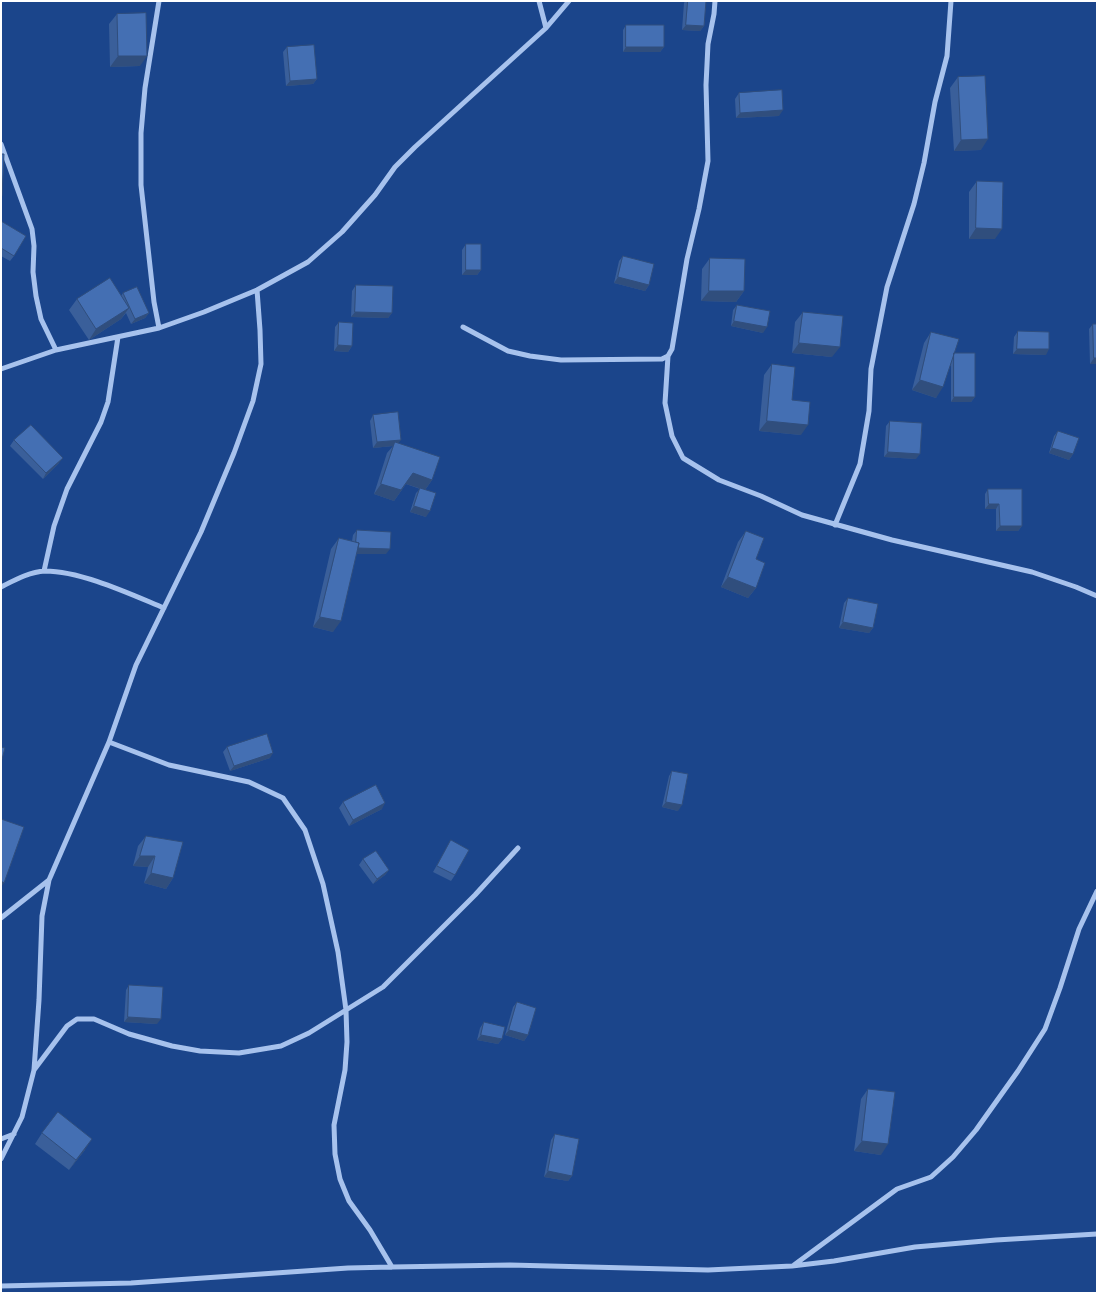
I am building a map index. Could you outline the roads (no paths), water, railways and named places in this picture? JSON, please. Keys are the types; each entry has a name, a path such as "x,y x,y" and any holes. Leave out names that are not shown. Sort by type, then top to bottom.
{"street":[{"path":"159,328 154,302 141,185 141,133 145,88 160,1"},
{"path":"539,1 546,28"},
{"path":"1,369 56,350 159,328 204,312 256,290 308,262 342,232 375,195 395,167 415,147 546,28 569,1"},
{"path":"715,1 708,44 706,85 708,161 687,259 672,349 668,356 665,403 672,436 683,458 719,480 802,515 892,540 1032,572 1097,596"},
{"path":"835,524 860,464 869,411 871,369 887,288 914,204 924,163 935,102 947,56 951,1"},
{"path":"1,144 32,229 34,246 33,272 36,296 41,319 56,350"},
{"path":"1,1159 22,1117 34,1070 42,916 49,880 109,742 136,664 201,532 234,453 253,400 261,364 256,290"},
{"path":"463,327 508,351 530,356 561,360 599,360 662,358 668,356"},
{"path":"44,571 54,526 67,489 101,422 108,402 118,337"},
{"path":"1,587 26,574 44,571 62,573 109,586 164,608"},
{"path":"109,742 169,765 249,782 283,798 305,830 323,884 338,952 346,1010 347,1042 345,1070 334,1125 335,1154 340,1179 349,1201 370,1230 392,1267"},
{"path":"34,1070 67,1026 77,1019 94,1019 129,1034 172,1046 200,1051 239,1053 281,1046 309,1033 383,987 451,921 518,848"},
{"path":"1,918 49,880"},
{"path":"792,1266 898,1189 931,1177 953,1157 976,1130 1018,1071 1044,1029 1060,988 1079,929 1097,891"},
{"path":"1,1140 14,1134"},
{"path":"1,1286 131,1283 392,1267 510,1265 708,1270 792,1266 915,1247 1005,1239 1097,1234"}]}
